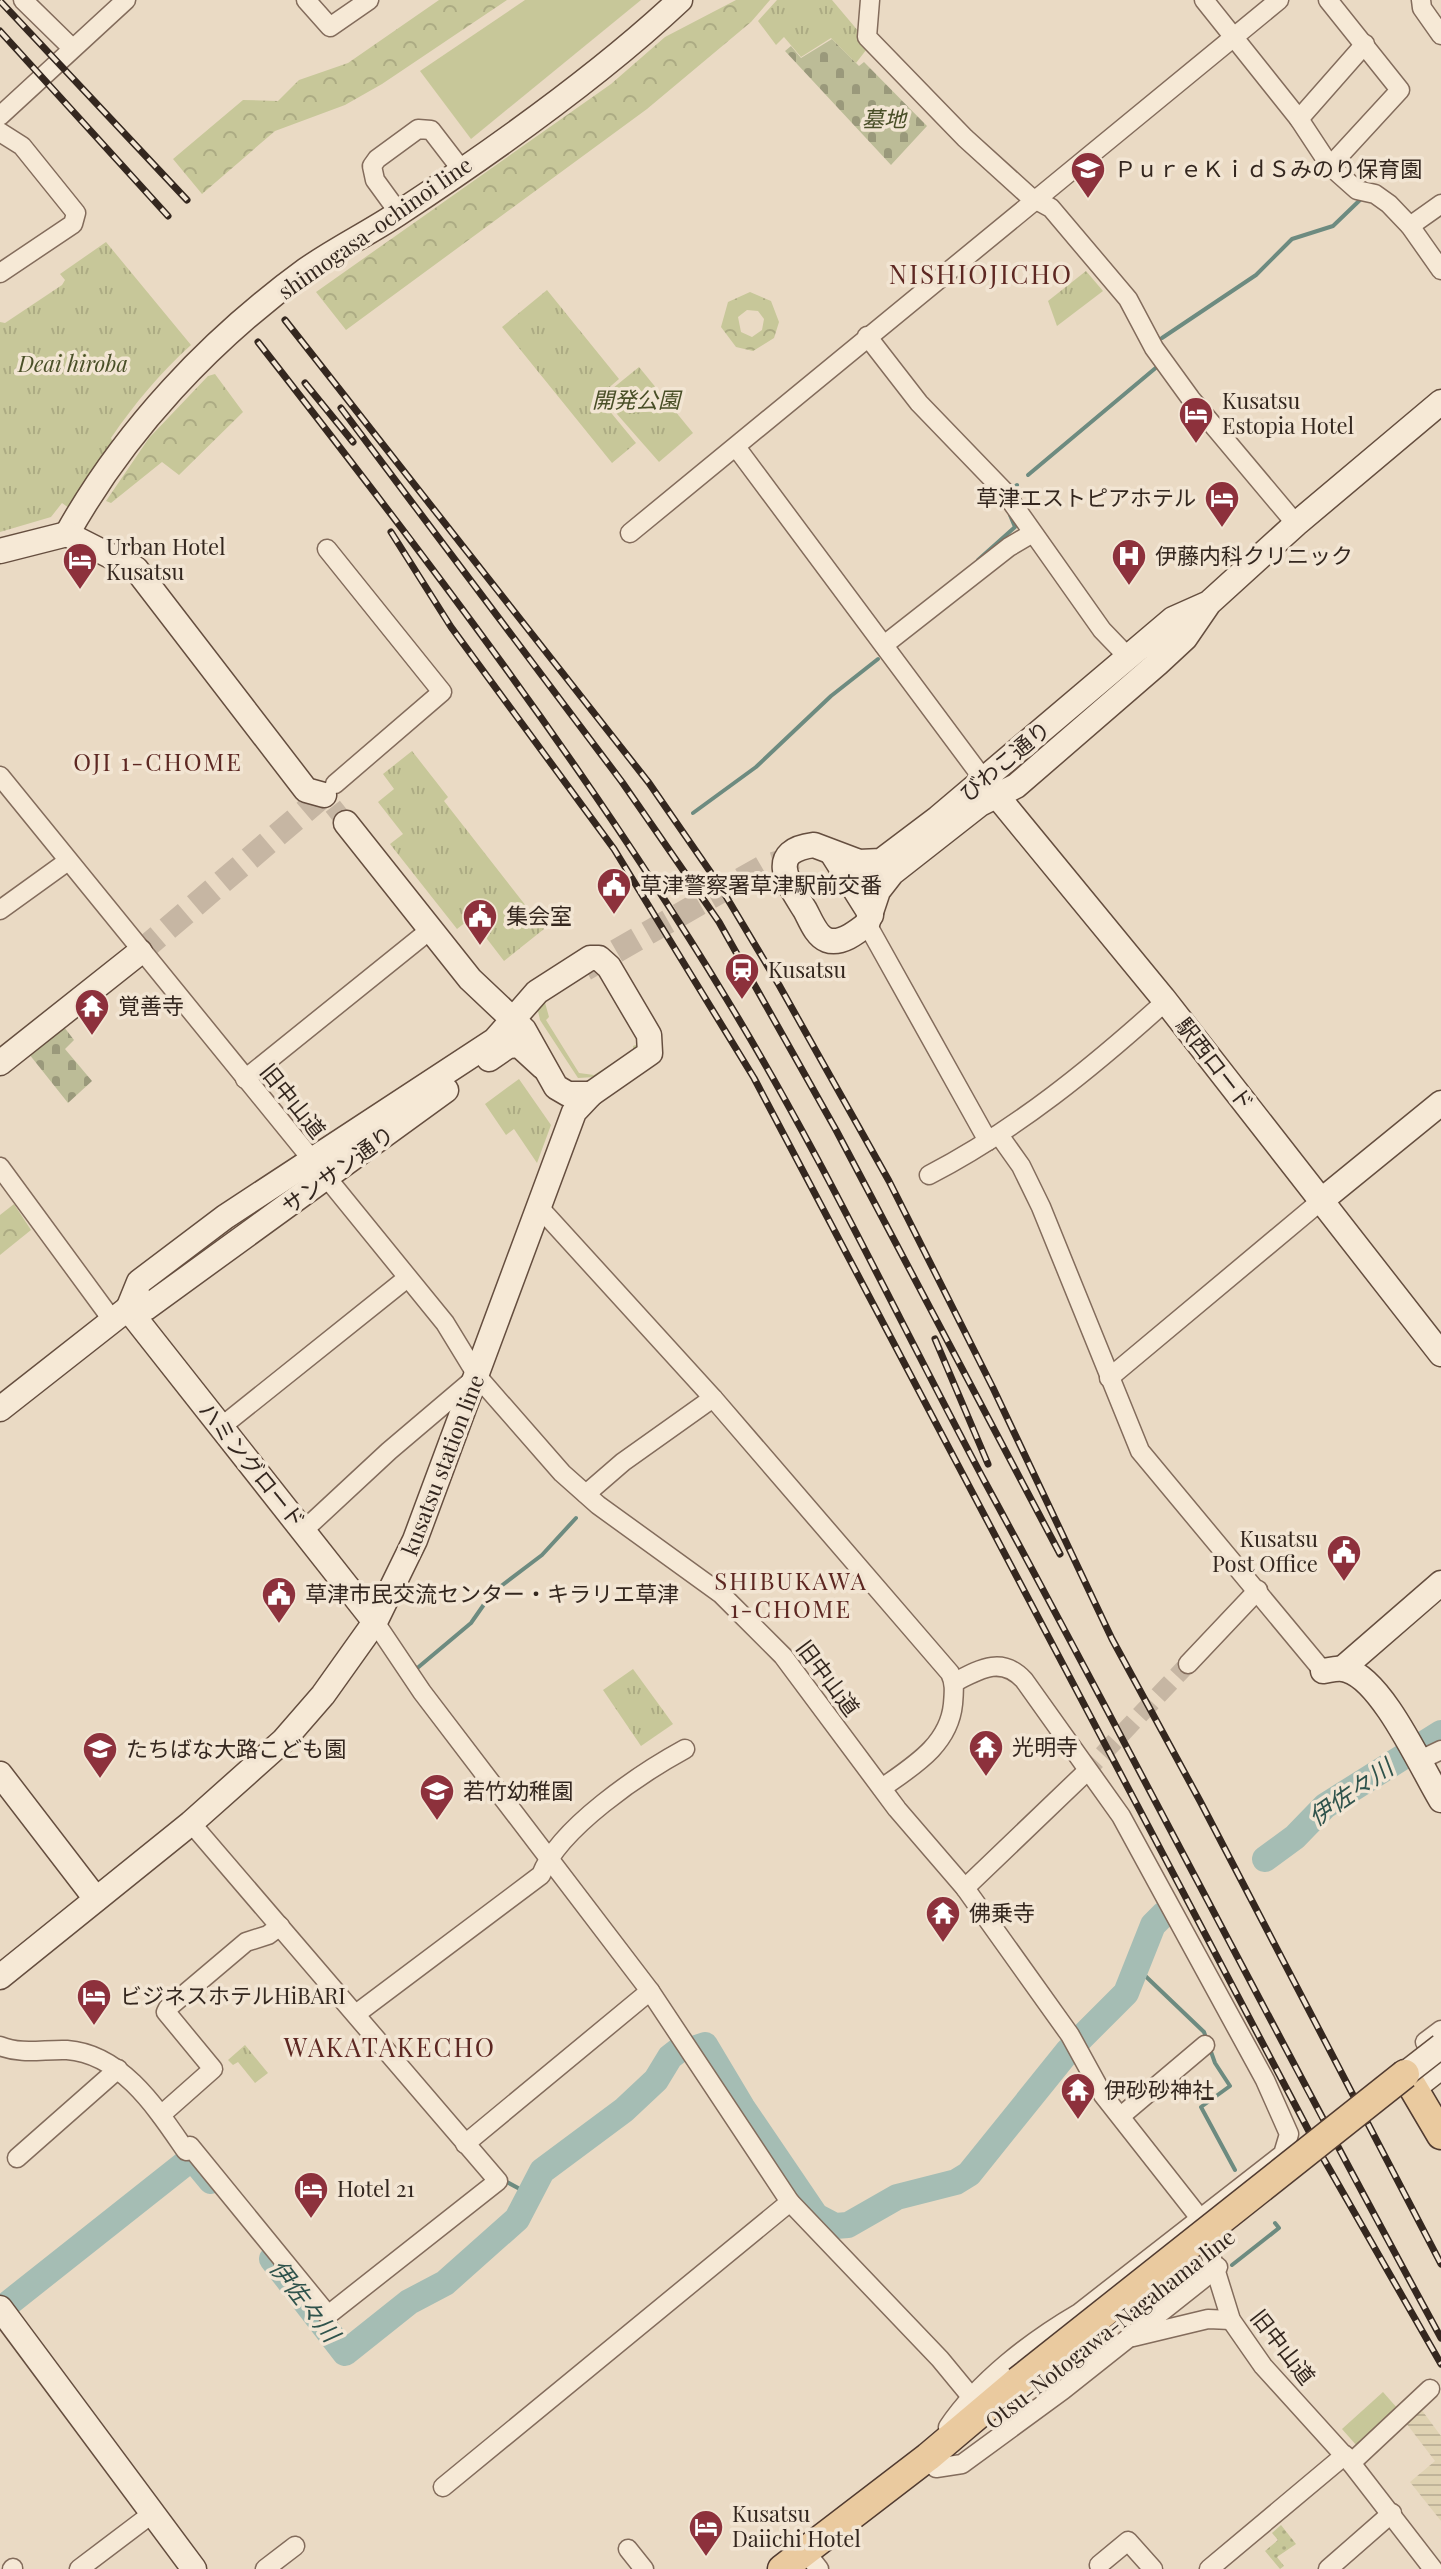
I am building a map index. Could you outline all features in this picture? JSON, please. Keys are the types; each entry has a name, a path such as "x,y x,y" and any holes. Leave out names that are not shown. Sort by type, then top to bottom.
{"main road":[{"path":"1410,2081 1441,2135"},
{"name":"Otsu-Notogawa-Nagahama line","path":"782,2569 811,2563 1024,2386 1410,2081"}],"street":[{"path":"23,0 72,48"},
{"path":"0,116 126,0"},
{"path":"306,0 330,27 369,0"},
{"name":"shimogasa-ochinoi line","path":"67,534 146,420 183,377 298,277 399,213 594,73 680,0"},
{"path":"870,0 867,37 929,104 1037,201 1051,208 1128,299 1154,348 1178,382 1296,524"},
{"path":"1204,0 1299,119 1330,166 1357,190 1382,199 1410,226 1441,270"},
{"path":"630,533 1279,0"},
{"path":"1328,0 1400,90 1399,95 1330,166"},
{"path":"1421,0 1422,8 1441,35"},
{"path":"1299,119 1365,44"},
{"path":"399,213 375,180 372,166 418,129 431,130 461,169"},
{"path":"0,132 22,146 76,213 73,224 0,273"},
{"path":"1410,226 1441,204"},
{"path":"867,336 919,403 1003,490 1031,534 1102,630 1128,657"},
{"name":"びわこ通り","path":"991,788 1016,786 1185,638 1209,603 1296,524 1441,402"},
{"path":"736,447 991,788"},
{"path":"0,551 67,534 136,569 306,790 329,790 436,702 442,692 327,549"},
{"path":"884,645 1009,547 1031,534"},
{"path":"1021,763 1209,603"},
{"name":"びわこ通り","path":"991,788 980,804 892,873 878,891 869,919 838,941 823,937 785,880 783,869 788,858 809,846 859,862 881,861 991,788 1128,657 1173,619 1209,603"},
{"name":"旧中山道","path":"0,776 310,1161 445,1323 478,1377 517,1426 586,1494 721,1594 783,1656 882,1788 965,1888 1070,2035 1103,2095 1199,2217 1218,2267 1231,2320 1263,2366 1348,2459 1433,2569"},
{"name":"駅西ロード","path":"991,788 1166,1001 1441,1354"},
{"path":"346,823 470,979 524,1030 543,1067 561,1091 591,1094"},
{"path":"832,853 994,1138 1021,1166 1041,1207 1140,1451 1258,1590 1333,1670 1361,1677 1379,1695 1441,1800"},
{"path":"0,910 68,861"},
{"path":"245,1079 430,930"},
{"path":"0,1063 140,952"},
{"name":"kusatsu station line","path":"0,1977 191,1823 283,1741 323,1695 375,1622 415,1540 574,1112 591,1094 646,1059 652,1045 607,963 590,958 532,996 514,1022"},
{"path":"929,1175 994,1138 1112,1050 1166,1001"},
{"name":"サンサン通り","path":"0,1409 113,1311 139,1282 225,1217 495,1040 514,1022"},
{"name":"サンサン通り","path":"113,1311 146,1308 508,1046 524,1047 543,1067"},
{"path":"1109,1378 1441,1103"},
{"path":"0,1167 113,1311 280,1196"},
{"path":"538,1206 713,1398 955,1682 949,1728 941,1739 882,1788"},
{"path":"221,1427 406,1279"},
{"name":"ハミングロード","path":"113,1311 221,1427 305,1529 375,1622"},
{"path":"305,1529 389,1451 478,1377"},
{"path":"586,1494 623,1462 713,1398"},
{"path":"1333,1670 1441,1583"},
{"path":"1188,1664 1258,1590"},
{"path":"375,1622 422,1692 650,1991 790,2202 940,2359 973,2399"},
{"path":"955,1682 998,1665 1015,1670 1024,1680 1121,1816 1169,1899 1288,2124 1289,2139 1283,2154 1079,2313 1053,2329 973,2399 953,2420 932,2462 962,2464 1218,2267"},
{"path":"356,2014 541,1875 552,1850 624,1788 685,1749"},
{"path":"1414,1754 1441,1750"},
{"path":"0,1774 96,1899"},
{"path":"965,1888 1084,1774"},
{"path":"0,2046 33,2052 56,2049 86,2052 118,2069 161,2115 186,2151 190,2146 328,2315 498,2181 191,1823"},
{"path":"161,2115 213,2069 166,2012 168,2008 246,1942 268,1935 280,1926"},
{"path":"465,2144 650,1991"},
{"path":"1410,2081 1441,2066 1425,2042 1441,2030"},
{"path":"1121,2116 1205,2045"},
{"path":"1410,2081 1441,2046"},
{"path":"17,2158 118,2069"},
{"path":"443,2487 790,2202"},
{"path":"2,2311 194,2569"},
{"path":"1129,2337 1139,2338 1208,2319 1231,2320"},
{"path":"1209,2569 1348,2459 1430,2389"},
{"path":"79,2569 153,2513"},
{"path":"1328,2569 1392,2513"},
{"path":"1099,2565 1128,2541 1153,2569"},
{"path":"265,2569 295,2546"},
{"path":"628,2549 644,2569"}],"shaded area":[{"path":"1421,2409 1441,2436 1441,2521 1410,2482 1435,2461 1406,2423"}],"green space":[{"path":"439,0 507,0 382,84 345,105 275,131 202,194 173,159 243,100 278,101 299,80 348,63"},
{"path":"525,0 641,0 471,139 420,71"},
{"path":"736,0 770,0 751,22 647,109 346,330 316,292 611,84 665,37"},
{"path":"777,0 832,0 870,45 856,63 831,38 801,57 784,37 776,45 758,21"},
{"name":"墓地","path":"832,39 859,66 864,62 927,126 891,165 785,51 791,46 801,58"},
{"name":"Deai hiroba","path":"106,242 191,345 129,413 111,438 114,445 69,508 62,503 51,517 0,532 0,322 5,323 62,285 65,280 60,274"},
{"path":"1086,271 1103,291 1057,326 1048,301"},
{"path":"547,290 619,379 598,397 636,443 612,463 502,327"},
{"path":"750,292 771,301 779,322 774,338 753,351 736,347 721,327 728,302","holes":["747,310 758,311 764,319 762,330 752,337 741,332 738,317"]},
{"name":"開発公園","path":"639,367 693,433 659,462 602,397"},
{"path":"215,374 243,412 179,475 162,462 111,503 106,501 149,438 208,376"},
{"path":"412,751 448,797 444,801 544,929 504,961 471,918 457,929 390,844 403,834 378,802 394,789 383,774"},
{"path":"544,999 549,1017 546,1020 579,1073 594,1075 638,1044 638,1050 595,1077 578,1078 540,1020 538,1011"},
{"path":"64,1027 74,1040 65,1049 92,1081 68,1103 29,1054"},
{"path":"519,1079 551,1125 537,1163 514,1129 506,1135 485,1104"},
{"path":"14,1204 31,1230 0,1255 0,1215"},
{"path":"633,1669 673,1724 641,1746 603,1690"},
{"path":"245,2045 268,2073 255,2083 238,2062 233,2065 228,2060"},
{"path":"1383,2392 1398,2409 1357,2446 1342,2429"},
{"path":"1281,2525 1296,2544 1277,2557 1284,2566 1280,2569 1265,2551 1278,2540 1272,2533"}],"waterway":[{"path":"1162,338 1256,275 1292,239 1333,226 1360,200"},
{"path":"1028,475 1158,366"},
{"path":"1014,488 1017,485"},
{"path":"978,560 1015,527 1010,515"},
{"path":"693,813 756,767 831,696 878,659"},
{"path":"415,1670 471,1623 492,1593 542,1555 576,1518"},
{"name":"伊佐々川","path":"1265,1859 1295,1837 1325,1806 1441,1733"},
{"name":"伊佐々川","path":"696,2048 705,2045 742,2107 816,2216 835,2226 848,2225 897,2197 956,2182 969,2174 1068,2051 1126,1993 1153,1925 1164,1914"},
{"path":"1137,1968 1204,2032 1215,2063 1230,2086 1201,2107 1235,2170"},
{"name":"伊佐々川","path":"272,2259 345,2353 409,2302 445,2283 517,2219 542,2171 624,2110 656,2080 670,2057 679,2050"},
{"name":"伊佐々川","path":"0,2310 192,2158 211,2181"},
{"path":"505,2181 531,2195"},
{"path":"1232,2265 1279,2228 1275,2223"}],"tunnel":[{"path":"333,786 324,795 346,823"},
{"path":"140,952 324,795"},
{"path":"585,969 763,867 803,855"},
{"path":"1084,1774 1188,1664"}],"railway":[{"path":"0,1 187,200"},
{"path":"0,31 168,216"},
{"path":"285,320 649,783 718,883 779,985 889,1181 993,1388 1112,1639 1200,1801 1441,2264"},
{"path":"258,342 442,582 560,745 673,912 761,1057 1441,2338"},
{"path":"305,383 353,442"},
{"path":"341,408 622,782 719,922 836,1130 1060,1554"},
{"path":"391,532 451,627 614,849 754,1078 1322,2156 1441,2364"},
{"path":"935,1339 988,1464"}],"place":[{"name":"ＰｕｒｅＫｉｄＳみのり保育園","path":"1088,200"},
{"name":"Kusatsu Estopia Hotel","path":"1196,445"},
{"name":"草津エストピアホテル","path":"1222,529"},
{"name":"伊藤内科クリニック","path":"1129,587"},
{"name":"Urban Hotel Kusatsu","path":"80,591"},
{"name":"草津警察署草津駅前交番","path":"614,916"},
{"name":"集会室","path":"480,947"},
{"name":"Kusatsu","path":"742,1001"},
{"name":"覚善寺","path":"92,1037"},
{"name":"Kusatsu Post Office","path":"1344,1583"},
{"name":"草津市民交流センター・キラリエ草津","path":"279,1625"},
{"name":"光明寺","path":"986,1778"},
{"name":"たちばな大路こども園","path":"100,1780"},
{"name":"若竹幼稚園","path":"437,1822"},
{"name":"佛乗寺","path":"943,1944"},
{"name":"ビジネスホテルHiBARI","path":"94,2027"},
{"name":"伊砂砂神社","path":"1078,2121"},
{"name":"Hotel 21","path":"311,2220"},
{"name":"Kusatsu Daiichi Hotel","path":"706,2558"}],"district":[{"name":"NISHIOJICHO","path":"981,275"},
{"name":"OJI 1-CHOME","path":"158,763"},
{"name":"SHIBUKAWA 1-CHOME","path":"791,1596"},
{"name":"WAKATAKECHO","path":"390,2048"}]}
